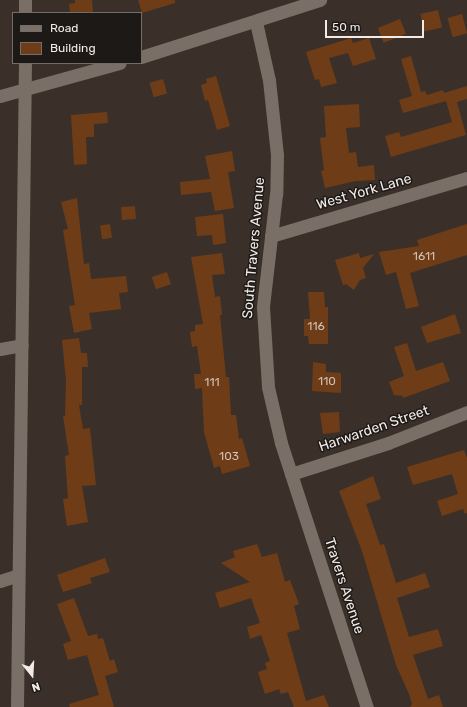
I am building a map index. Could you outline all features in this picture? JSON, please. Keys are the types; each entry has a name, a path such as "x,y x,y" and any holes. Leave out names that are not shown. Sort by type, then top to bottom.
{"street":[{"path":"25,0 25,12"},
{"path":"142,57 256,22 320,0"},
{"name":"South Travers Avenue","path":"256,22 269,80 276,132 276,194 263,301 264,358 273,415 291,474"},
{"path":"17,707 25,64"},
{"path":"0,96 116,64"},
{"name":"West York Lane","path":"270,236 467,178"},
{"path":"0,349 22,345"},
{"name":"Harwarden Street","path":"291,474 388,443 467,412"},
{"name":"Travers Avenue","path":"291,474 367,707"},
{"path":"0,581 18,575"}],"building":[{"path":"75,0 92,0 93,12 70,12 69,4 75,3"},
{"path":"138,0 175,0 175,3 142,12"},
{"path":"438,10 442,28 425,32 420,14"},
{"path":"462,14 467,33 453,37 448,18"},
{"path":"400,19 406,34 384,43 378,28"},
{"path":"351,38 353,43 369,38 376,59 353,66 348,53 329,58 337,83 321,87 319,79 315,80 306,52"},
{"path":"411,56 421,92 425,91 427,95 443,90 444,93 467,86 467,99 457,102 466,135 391,157 385,136 399,132 401,137 452,122 446,101 403,113 399,100 412,96 401,59"},
{"path":"216,76 230,126 217,130 208,100 205,101 201,85 207,83 206,79"},
{"path":"163,79 167,93 154,97 150,83"},
{"path":"359,104 360,127 346,128 349,153 356,152 358,167 374,165 375,180 356,181 325,188 321,171 324,170 320,138 326,137 324,106"},
{"path":"107,112 108,123 94,124 94,137 86,137 87,164 74,165 71,115"},
{"path":"232,151 235,171 228,172 234,208 215,211 211,192 181,195 180,182 210,179 205,156"},
{"path":"77,198 84,264 89,263 91,279 126,276 128,292 119,293 121,309 89,313 92,329 74,333 69,306 75,305 63,230 68,229 61,202"},
{"path":"135,206 136,219 122,220 121,207"},
{"path":"223,214 226,243 213,245 212,235 197,236 195,217"},
{"path":"110,224 112,238 102,239 100,225"},
{"path":"467,224 467,255 410,273 419,306 406,309 396,272 386,275 379,252 419,246 417,240"},
{"path":"222,253 225,274 212,275 215,297 220,296 222,315 220,315 226,377 229,377 231,415 236,415 239,439 242,438 250,466 222,474 220,466 214,468 204,432 202,388 195,389 194,374 201,374 197,346 192,347 190,332 195,331 195,325 203,324 191,257"},
{"path":"359,253 360,258 374,254 363,268 366,278 360,280 354,290 346,284 343,285 335,260"},
{"path":"167,272 171,284 156,289 152,277"},
{"path":"308,292 324,292 325,307 328,307 328,344 309,344 308,336 304,336 304,319 310,319"},
{"path":"455,314 461,333 427,343 421,327"},
{"path":"79,338 81,353 87,353 88,367 82,367 82,405 79,405 83,429 90,428 96,485 82,486 88,522 67,526 63,499 68,498 65,456 69,455 63,416 65,416 66,380 62,340"},
{"path":"407,343 416,371 443,362 450,381 403,398 403,396 394,395 389,382 404,376 394,347"},
{"path":"313,362 326,364 326,372 341,373 341,393 312,391"},
{"path":"339,412 340,432 323,434 320,413"},
{"path":"464,450 467,458 467,513 465,514 463,509 442,516 437,501 458,494 452,474 413,485 407,467"},
{"path":"373,476 381,499 366,504 380,545 384,544 396,583 425,573 430,587 397,598 409,637 438,629 443,646 413,655 428,699 439,695 443,707 410,707 412,704 409,694 396,665 362,551 339,491"},
{"path":"257,544 262,557 277,553 285,582 290,580 299,604 294,606 300,629 287,633 306,701 324,695 329,707 294,707 288,692 281,694 279,689 265,694 258,672 267,669 265,663 270,661 261,635 250,639 247,627 260,623 251,598 220,608 215,593 250,582 221,563 235,557 233,551"},
{"path":"105,558 110,572 90,578 92,583 63,592 57,575"},
{"path":"74,598 88,636 97,634 98,639 103,638 110,661 114,659 118,672 105,676 114,707 70,707 69,704 99,695 87,655 68,660 63,644 71,641 57,604"}]}
